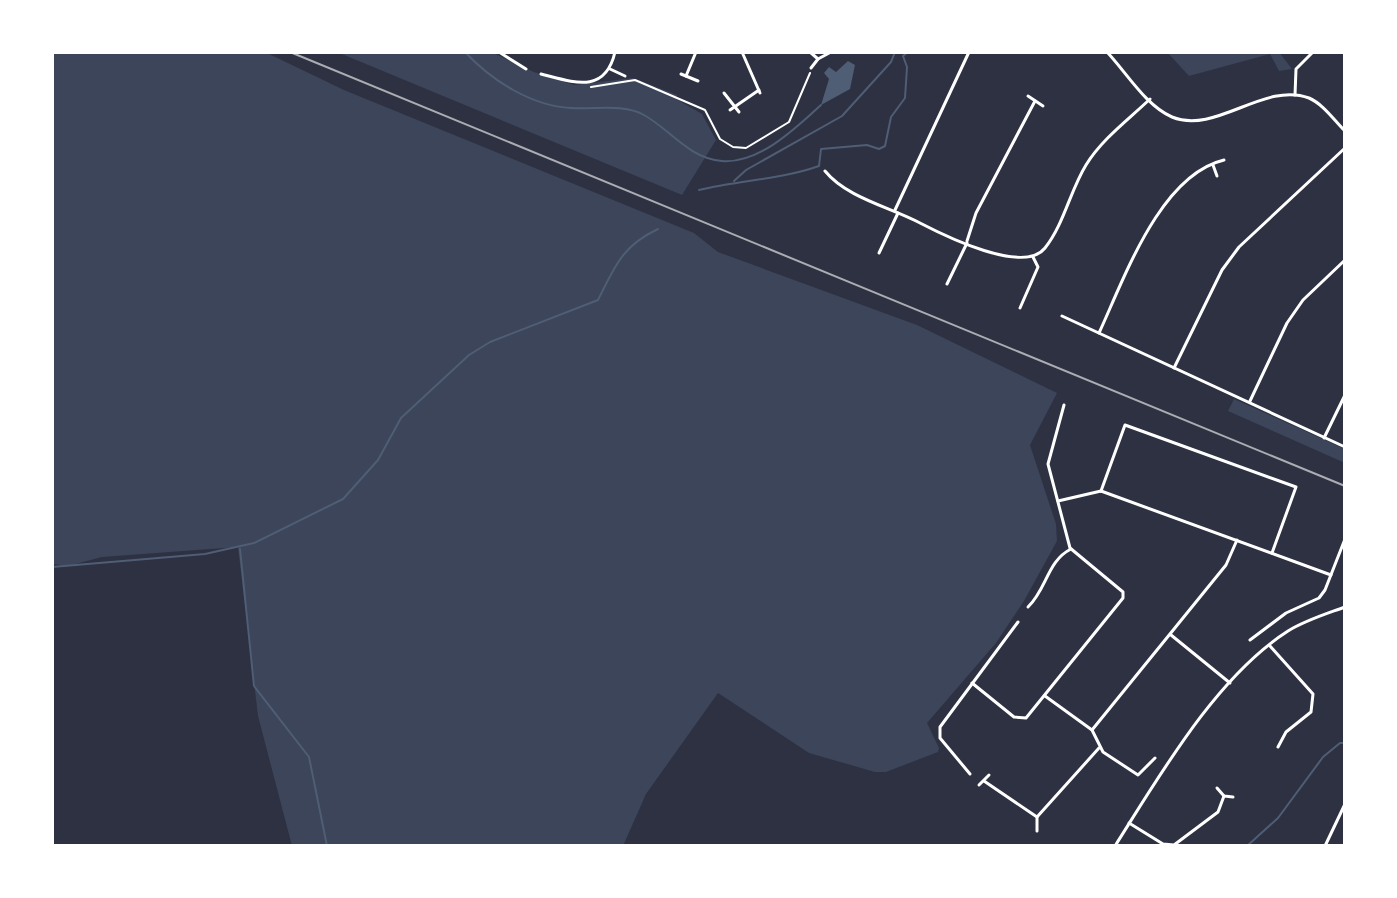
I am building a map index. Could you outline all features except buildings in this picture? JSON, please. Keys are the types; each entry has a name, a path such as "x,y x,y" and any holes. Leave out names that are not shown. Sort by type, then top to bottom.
{"street":[{"path":"499,52 526,69"},
{"path":"541,74 586,83 603,77 610,69 615,52"},
{"path":"696,52 684,75 698,81"},
{"path":"730,110 759,91 742,52"},
{"path":"810,52 818,59"},
{"path":"811,68 818,59 831,52"},
{"path":"879,253 969,52"},
{"path":"1107,52 1169,115 1196,121 1295,95 1318,103 1345,131"},
{"path":"1295,95 1296,69 1313,52"},
{"path":"610,69 625,76"},
{"path":"724,93 739,112"},
{"path":"1028,96 1043,106"},
{"path":"825,171 835,183 967,243 1018,259 1033,257 1045,249 1093,155 1150,99"},
{"path":"947,284 967,243 976,213 1035,101"},
{"path":"1174,368 1222,270 1239,247 1345,148"},
{"path":"1098,334 1141,243 1165,205 1186,181 1213,163 1224,160"},
{"path":"1213,163 1217,176"},
{"path":"1020,308 1038,267 1033,257"},
{"path":"1249,402 1287,323 1303,300 1345,260"},
{"path":"1062,316 1345,447"},
{"path":"1324,438 1345,395"},
{"path":"972,683 1017,719 1030,716 1124,595 1071,549 1057,501 1048,453 1064,405"},
{"path":"1101,491 1125,425 1296,487 1272,553"},
{"path":"1057,501 1101,491 1331,575"},
{"path":"1250,640 1286,613 1319,598 1345,539"},
{"path":"1092,730 1226,565 1237,540"},
{"path":"1028,607 1036,600 1056,559 1071,549"},
{"path":"1036,600 1040,605"},
{"path":"1115,846 1230,683 1269,645 1299,625 1345,607"},
{"path":"970,774 940,738 940,727 1018,622"},
{"path":"1170,635 1230,683"},
{"path":"1269,645 1313,694 1311,712 1286,732 1278,747"},
{"path":"1045,696 1092,730 1099,747 1139,776 1155,758"},
{"path":"1037,831 1037,817 1099,747"},
{"path":"989,775 982,783 1037,817"},
{"path":"1217,788 1224,796 1233,797"},
{"path":"1129,823 1163,844 1174,845 1218,812 1224,796"},
{"path":"1325,846 1345,804"}],"path":[{"path":"586,87 635,80 705,110 720,139 733,147 746,148 789,122 811,68"}],"shaded area":[{"path":"52,52 265,52 344,90 694,233 718,252 917,325 1057,393 1030,445 1056,524 1057,541 1024,601 996,643 927,723 938,752 886,772 875,772 809,753 718,693 646,794 623,846 292,846 258,716 238,547 102,557 68,566 52,564"},
{"path":"337,52 491,52 534,72 574,85 633,78 677,95 676,99 702,114 716,140 682,195"},
{"path":"1167,52 1279,52 1292,69 1279,71 1270,54 1189,76"},
{"path":"848,61 855,65 850,89 821,105 829,79 824,73 829,67 836,72"},
{"path":"1234,399 1345,449 1345,463 1228,411"}],"waterway":[{"path":"465,52 499,81 527,97 556,106 636,111 699,155 722,161 750,157 763,151 821,105"},
{"path":"734,181 746,170 842,116 891,62 895,52"},
{"path":"699,190 819,166 821,149 867,145 879,149 885,146 891,117 905,98 907,67 903,56 908,52"},
{"path":"52,567 205,554 254,543 343,499 378,460 401,418 469,355 490,342 598,300 615,267 628,250 658,229"},
{"path":"240,549 254,686 309,757 327,846"},
{"path":"1247,846 1278,818 1323,757 1340,743 1345,743"}],"railway":[{"path":"290,52 1345,486"}]}
